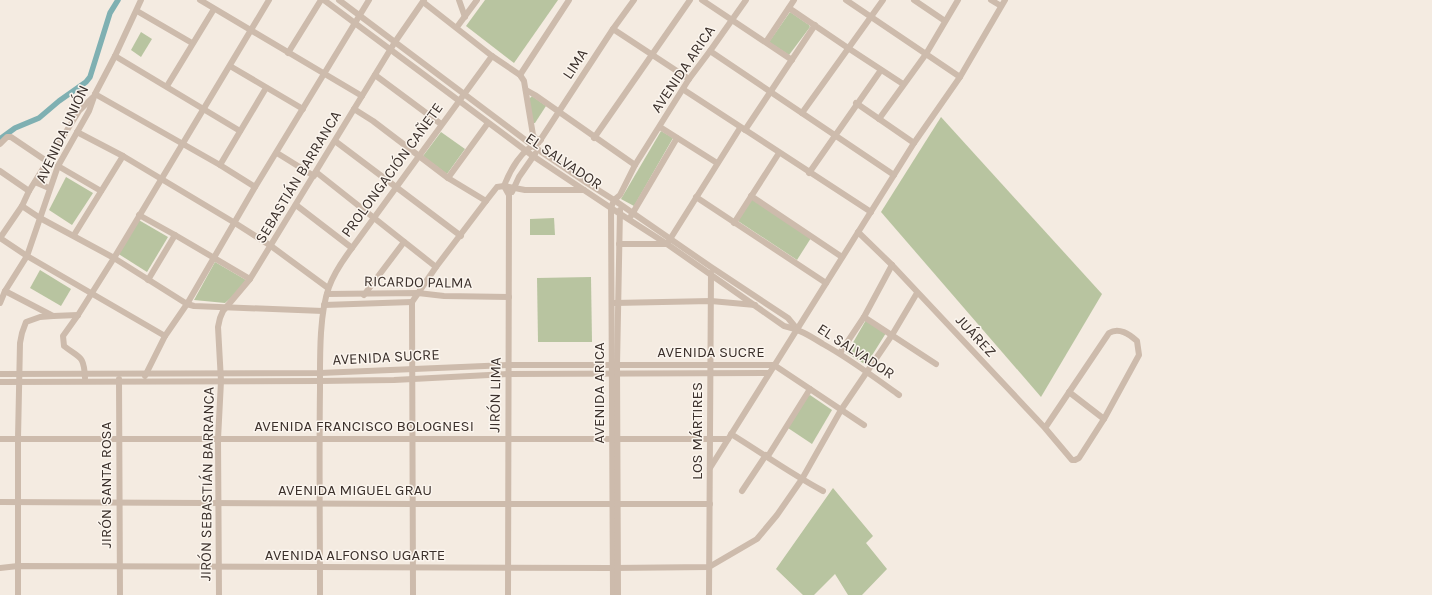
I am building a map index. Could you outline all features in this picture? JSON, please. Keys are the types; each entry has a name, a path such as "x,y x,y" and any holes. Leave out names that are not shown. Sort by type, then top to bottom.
{"street":[{"name":"AVENIDA UNIÓN","path":"0,303 5,290 26,256 58,166 88,111 142,0"},
{"path":"200,0 362,96"},
{"path":"85,378 83,362 80,357 64,346 63,336 114,258 269,0"},
{"path":"288,52 321,0"},
{"name":"EL SALVADOR","path":"324,0 533,156 629,220 669,241 711,267 788,318 797,329"},
{"name":"EL SALVADOR","path":"339,0 464,93 538,145 587,183 633,213 711,275 784,326 797,329 840,353 899,395"},
{"path":"143,381 165,336 187,304 255,187 369,0"},
{"path":"459,0 465,17"},
{"path":"457,27 477,0"},
{"path":"520,75 569,0"},
{"path":"594,138 690,0"},
{"path":"702,0 792,60"},
{"name":"AVENIDA ARICA","path":"615,365 611,303 611,208 614,200 620,195 635,165 684,90 689,79 710,52 746,0"},
{"path":"766,42 794,0"},
{"path":"846,0 960,77"},
{"path":"802,114 883,0"},
{"path":"914,0 945,21"},
{"path":"923,6 928,0"},
{"path":"879,119 926,54 958,0"},
{"path":"991,0 1001,6"},
{"path":"710,468 914,143 960,77 1005,0"},
{"path":"424,1 492,56 520,75 524,81 533,135 538,145 509,195"},
{"name":"SEBASTIÁN BARRANCA","path":"221,373 218,327 220,318 226,307 238,295 250,279 395,42 424,1"},
{"name":"LIMA","path":"538,145 632,1"},
{"path":"789,8 903,84"},
{"path":"167,86 214,9"},
{"path":"137,11 192,43"},
{"path":"619,244 669,241 717,163 770,92 815,25"},
{"path":"613,29 689,79"},
{"path":"710,52 894,175"},
{"path":"115,56 167,86 240,132"},
{"name":"PROLONGACIÓN CAÑETE","path":"320,595 320,373 323,308 328,288 335,274 352,248 492,56"},
{"path":"230,66 303,109"},
{"path":"809,173 856,103 881,70"},
{"path":"375,75 441,124"},
{"path":"220,165 266,88"},
{"path":"526,90 635,165"},
{"path":"684,90 809,173 871,212"},
{"path":"165,336 26,256 0,238 22,206 29,191 79,111 95,94 220,165 255,187"},
{"path":"856,103 914,143"},
{"path":"354,109 448,178 486,201"},
{"path":"448,178 488,123"},
{"path":"660,128 717,163"},
{"path":"77,132 123,156 235,223 271,246 328,288"},
{"path":"0,144 7,137 10,137 48,162"},
{"path":"629,220 677,138"},
{"path":"335,141 461,236"},
{"path":"504,186 512,169 527,151 538,145"},
{"path":"277,153 315,174 436,267"},
{"path":"734,223 779,153"},
{"path":"74,235 123,156"},
{"path":"58,166 101,191"},
{"path":"0,172 29,191"},
{"path":"35,182 50,188"},
{"path":"413,595 412,302 436,267 498,187 504,186 525,190 584,190"},
{"name":"JIRÓN LIMA","path":"504,186 509,195 507,438 508,595"},
{"name":"AVENIDA ARICA","path":"618,595 615,568 614,504 615,365 618,303 619,213 621,205 620,195"},
{"path":"751,196 842,257"},
{"path":"696,197 826,283"},
{"path":"296,205 352,248"},
{"path":"22,206 40,218 74,235 114,258 187,304"},
{"path":"139,215 250,279"},
{"name":"JUÁREZ","path":"858,232 892,265 1045,428 1072,460 1079,458 1104,419"},
{"path":"148,280 175,235"},
{"path":"364,294 404,242"},
{"path":"840,353 864,317 892,265"},
{"name":"LOS MÁRTIRES","path":"710,595 711,267"},
{"path":"5,290 53,316"},
{"path":"709,567 757,539 777,515 802,479 841,410 868,372 917,293"},
{"name":"RICARDO PALMA","path":"327,294 418,294 509,297"},
{"path":"611,303 711,301 756,305"},
{"name":"RICARDO PALMA","path":"187,304 194,306 226,307 323,308 412,302"},
{"path":"18,595 18,438 20,343 22,332 26,322 40,317 78,315"},
{"path":"864,317 936,364"},
{"path":"1045,428 1108,333 1113,330 1121,331 1137,341 1139,355 1104,419 1069,392"},
{"name":"AVENIDA SUCRE","path":"119,378 147,374 401,371 412,369 508,365 774,365"},
{"path":"774,365 864,425"},
{"name":"JIRÓN SEBASTIÁN BARRANCA","path":"219,595 218,439 221,373"},
{"name":"AVENIDA SUCRE","path":"0,374 119,378 143,381 320,381 413,379 508,374 769,373"},
{"name":"AVENIDA SUCRE","path":"0,382 85,378"},
{"name":"JIRÓN SANTA ROSA","path":"119,378 120,595"},
{"path":"742,491 810,389"},
{"path":"730,437 767,455 802,479 823,491"},
{"name":"AVENIDA FRANCISCO BOLOGNESI","path":"0,439 711,439 730,437"},
{"name":"AVENIDA MIGUEL GRAU","path":"0,502 710,504"},
{"name":"AVENIDA ALFONSO UGARTE","path":"0,568 18,566 219,568 709,567"},
{"name":"AVENIDA ARICA","path":"612,595 615,568"}],"green space":[{"path":"485,0 558,0 514,63 466,26"},
{"path":"790,12 810,27 789,55 769,42"},
{"path":"141,32 152,39 141,57 131,50"},
{"path":"532,96 546,106 535,123 532,123 529,99"},
{"path":"941,117 1102,294 1041,397 881,212"},
{"path":"661,131 673,138 634,206 621,199"},
{"path":"441,132 465,149 447,174 423,156"},
{"path":"66,177 93,193 72,225 49,210"},
{"path":"752,199 811,238 797,260 738,221"},
{"path":"554,218 555,235 530,235 530,219"},
{"path":"137,219 168,237 147,272 117,253"},
{"path":"215,262 246,280 225,303 194,300"},
{"path":"40,270 71,289 61,306 30,288"},
{"path":"591,277 592,342 538,342 537,278"},
{"path":"866,320 886,333 866,365 847,353"},
{"path":"810,395 832,410 812,444 788,428"},
{"path":"833,488 873,536 866,543 887,569 862,595 848,595 835,574 814,595 803,595 776,569"}],"waterway":[{"path":"0,139 15,128 39,118 59,101 86,82 90,77 110,13 118,0"}]}
